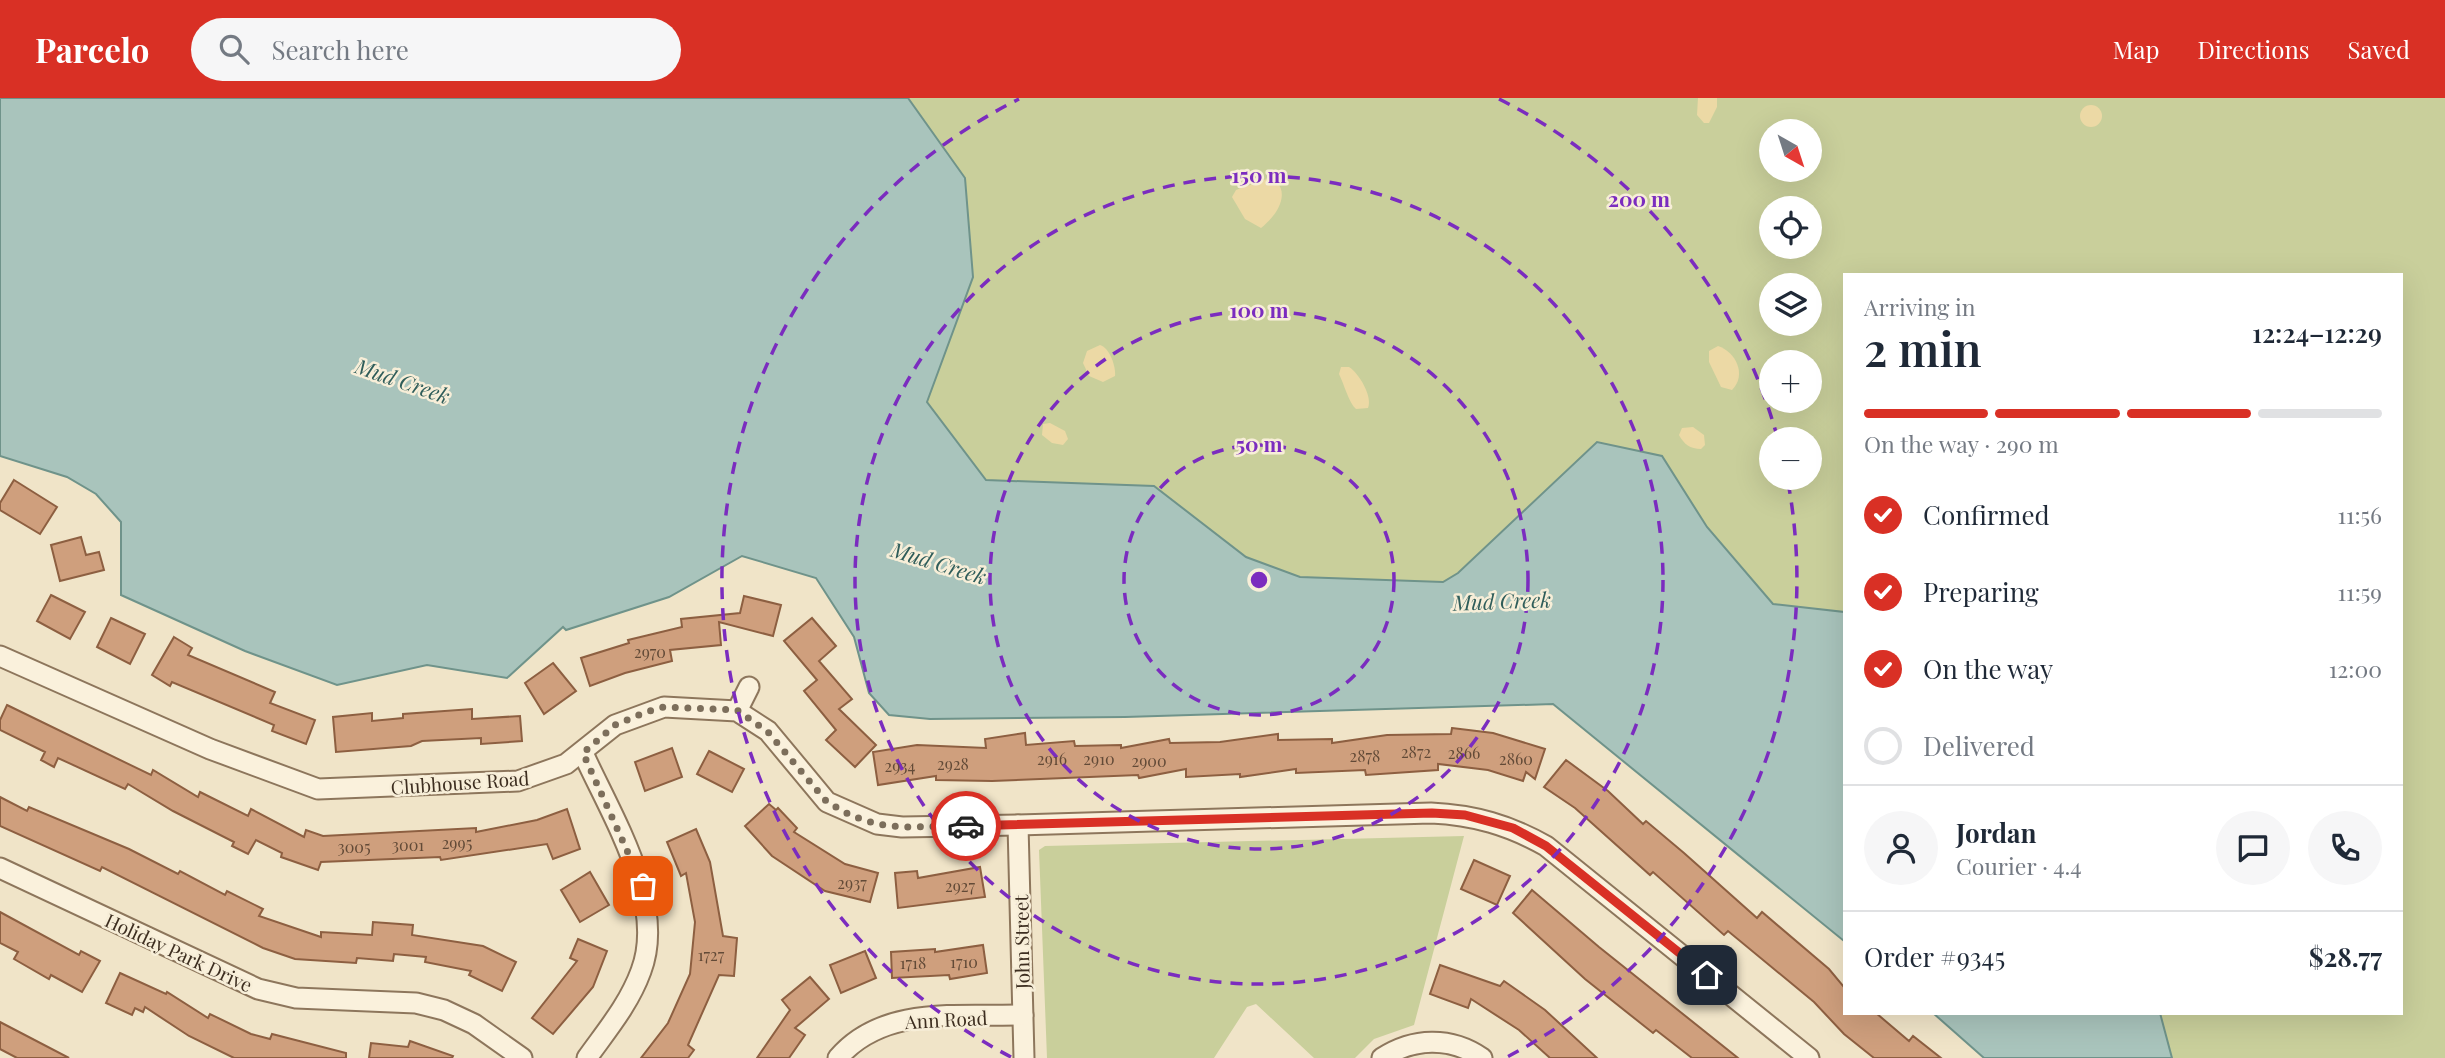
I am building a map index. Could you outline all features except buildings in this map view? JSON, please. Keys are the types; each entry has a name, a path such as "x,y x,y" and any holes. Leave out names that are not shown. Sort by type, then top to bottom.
{"street":[{"name":"Clubhouse Road","path":"0,656 210,749 318,789 518,781 551,772 583,753 615,725 646,712 664,707 737,710"},
{"path":"749,687 737,710 768,732 827,802 852,816 877,824 902,827 1018,825 1432,813 1465,815 1513,828 1564,859 1809,1058"},
{"path":"583,753 643,886 648,912 648,945 642,970 626,1004 587,1058"},
{"name":"John Street","path":"1018,825 1024,1058"},
{"name":"Holiday Park Drive","path":"0,868 258,989 296,998 416,1003 444,1010 474,1024 522,1058"},
{"name":"Ann Road","path":"838,1058 849,1045 870,1030 904,1019 1023,1015"},
{"path":"1382,1058 1416,1042 1444,1042 1470,1050 1482,1058"}],"green space":[{"path":"908,98 2445,98 2445,1058 2172,1058 2161,1015 2403,1015 2403,273 1843,273 1843,612 1773,604 1707,527 1662,456 1443,582 1300,577 1246,557 1154,486 986,480 927,402 973,277 965,178"},
{"path":"1464,836 1414,1025 1374,1039 1355,1058 1314,1058 1256,1004 1247,1007 1214,1058 1047,1058 1039,850 1045,846"}],"sand":[{"path":"1698,98 1717,98 1717,107 1709,123 1704,123 1697,115"},
{"path":"2091,105 2099,108 2102,116 2099,124 2091,127 2083,124 2080,116 2083,108"},
{"path":"1267,179 1277,182 1282,194 1279,207 1261,228 1245,219 1232,197 1236,190"},
{"path":"1100,345 1109,354 1115,372 1115,376 1103,382 1089,376 1083,363 1087,351"},
{"path":"1718,346 1730,353 1739,371 1739,378 1732,390 1721,387 1709,362 1709,351"},
{"path":"1341,367 1349,367 1361,380 1369,398 1368,408 1356,409 1353,406 1339,374"},
{"path":"1050,423 1065,431 1068,439 1063,445 1052,443 1042,435 1043,424"},
{"path":"1693,427 1704,435 1705,445 1701,449 1688,445 1679,435 1682,428"}],"water":[{"name":"Mud Creek","path":"0,98 908,98 965,178 973,277 927,402 986,480 1154,486 1246,557 1300,577 1443,582 1458,573 1597,442 1662,456 1707,527 1773,604 1843,612 1843,940 1553,704 1125,717 930,719 889,715 869,693 854,637 816,578 742,556 669,597 566,630 563,627 507,678 427,665 337,685 245,651 121,595 121,522 96,494 67,477 0,456"},
{"path":"1935,1015 2161,1015 2172,1058 1984,1058"}],"way so far":[{"path":"643,886 583,753 615,725 664,707 737,710 768,732 827,802 852,816 877,824 902,827 966,826"}],"route":[{"path":"966,826 1432,813 1465,815 1513,828 1546,846 1707,975"}]}
